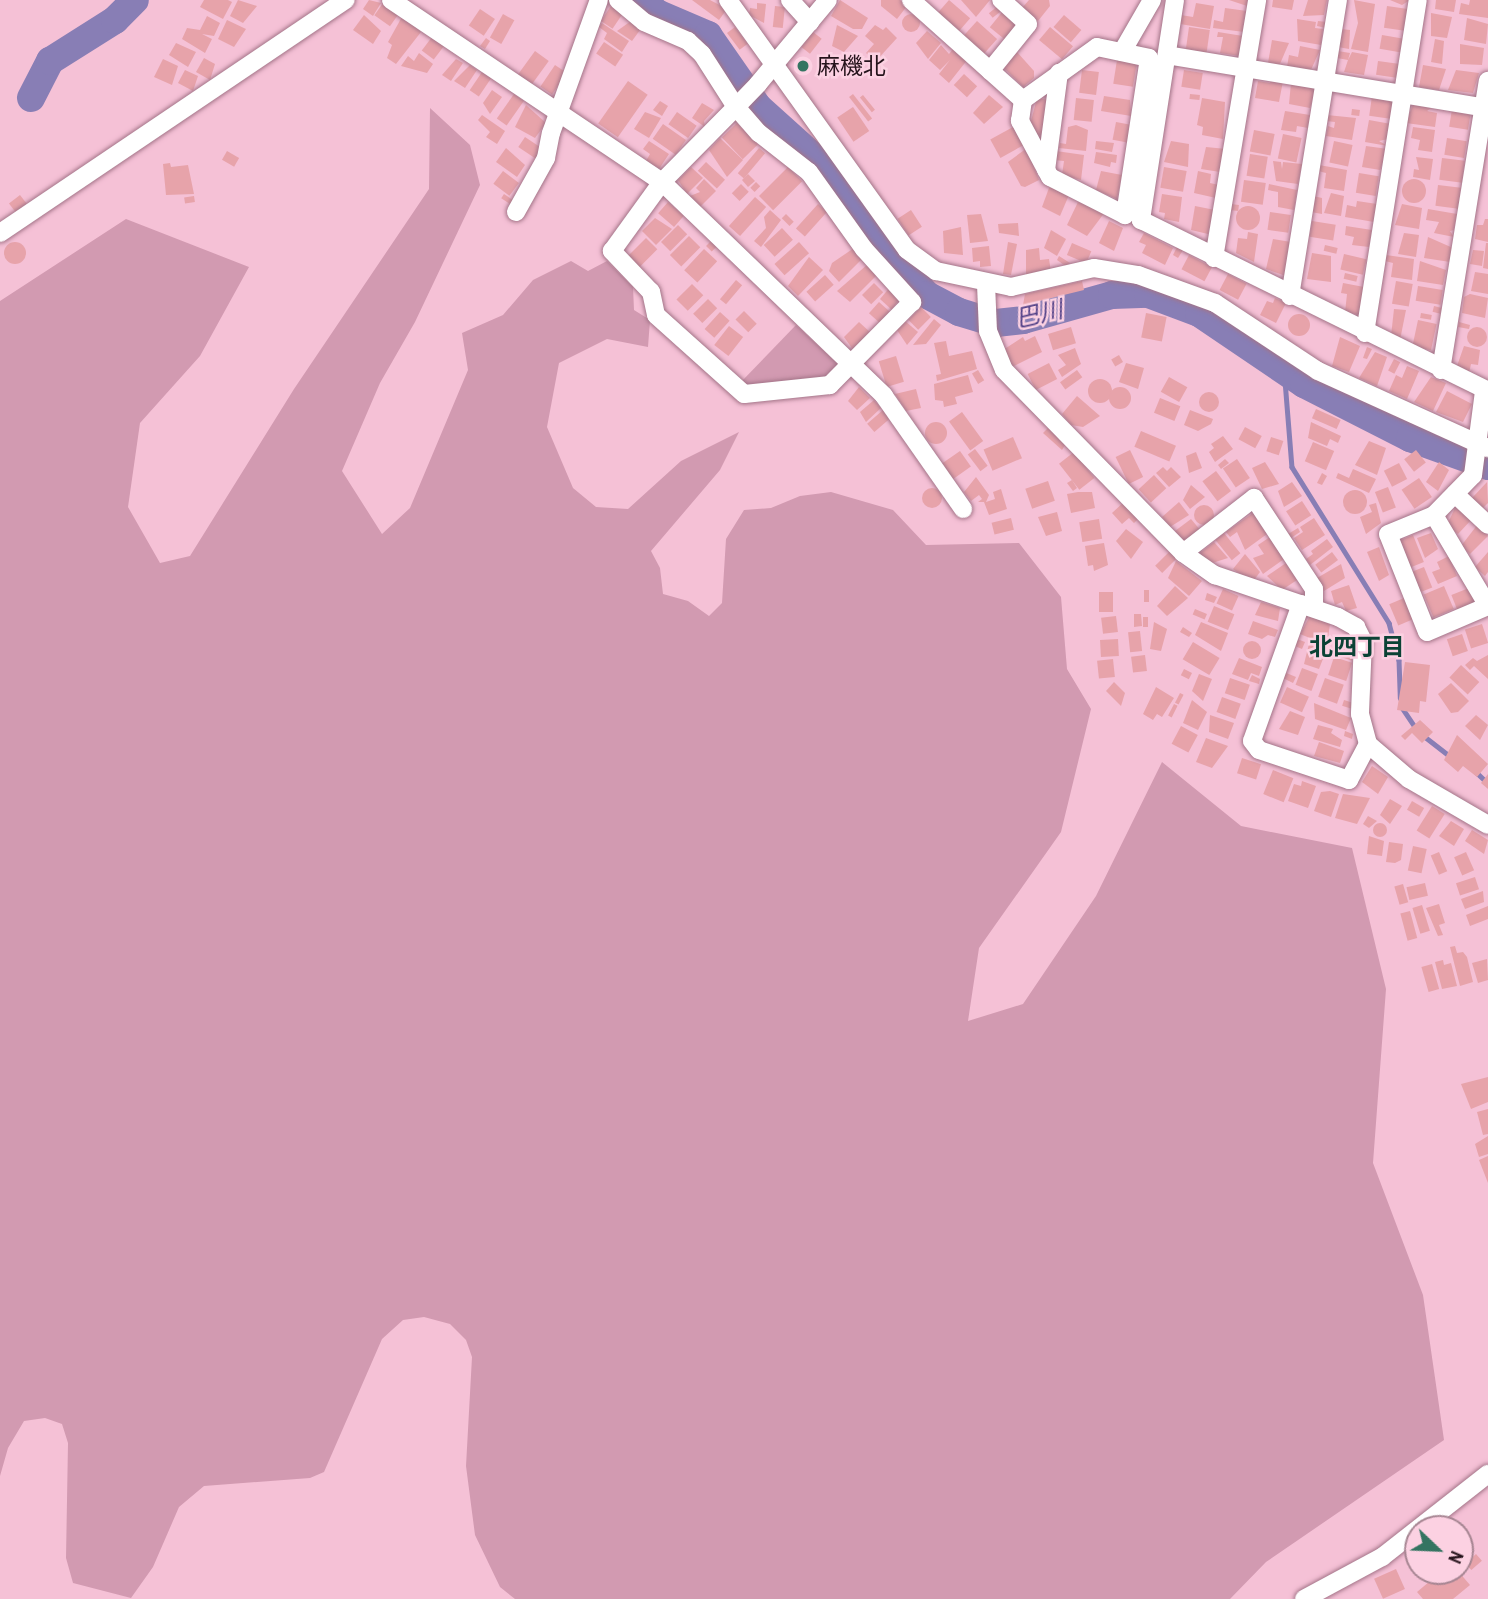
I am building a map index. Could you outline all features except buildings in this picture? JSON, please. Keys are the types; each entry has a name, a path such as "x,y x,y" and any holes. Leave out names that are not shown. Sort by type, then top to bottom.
{"street":[{"path":"0,233 346,0"},
{"path":"391,0 662,182 884,396 963,509"},
{"path":"516,212 546,158 558,112 599,0"},
{"path":"618,0 644,22 688,41 702,54 736,107 759,133 809,173 864,249 912,302 830,385 744,394 656,315 651,292 612,251 662,182 736,107 758,84 828,0"},
{"path":"728,0 776,63 907,250 936,271 986,284 1040,284 1094,268 1138,275 1215,303 1318,371 1481,448"},
{"path":"790,0 810,22"},
{"path":"911,0 932,7 990,71 1023,100"},
{"path":"990,71 1028,24 1001,0"},
{"path":"1122,52 1152,0"},
{"path":"1175,0 1141,220 1486,391 1481,448 1473,475 1434,515 1388,534 1427,632 1488,606 1434,515"},
{"path":"1214,258 1256,0"},
{"path":"1290,296 1338,0"},
{"path":"1365,333 1419,0"},
{"path":"1097,47 1122,52 1149,58 1125,215 1050,177 1020,121 1023,100 1097,47"},
{"path":"1167,55 1486,107"},
{"path":"1046,170 1059,73"},
{"path":"1441,370 1486,107 1488,81"},
{"path":"986,284 988,331 1004,370 1183,553 1214,575 1307,606 1356,627 1363,641 1360,715 1368,744 1409,779 1488,825"},
{"path":"1455,494 1488,525"},
{"path":"1183,553 1254,498 1314,589 1252,741 1259,750 1349,780 1368,744"},
{"path":"1304,1599 1382,1557 1488,1475"}],"shaded area":[{"path":"430,108 470,145 480,185 415,322 380,383 342,471 382,534 410,508 468,370 462,333 503,315 533,280 571,261 588,271 607,261 633,287 634,310 650,320 648,347 607,339 559,363 547,427 573,488 596,507 628,509 681,461 739,432 720,470 651,551 660,568 663,594 688,601 709,616 722,603 726,539 744,510 771,508 800,496 831,492 893,510 926,545 1019,543 1061,597 1067,669 1091,709 1061,832 979,948 968,1021 1023,1004 1096,896 1162,762 1241,826 1352,848 1386,989 1373,1163 1423,1295 1444,1440 1266,1562 1230,1599 515,1599 500,1587 475,1535 466,1466 472,1357 466,1340 450,1324 424,1317 403,1320 382,1339 324,1472 310,1478 204,1486 179,1507 153,1567 131,1598 73,1583 66,1558 68,1443 62,1424 45,1418 24,1421 8,1448 0,1476 0,301 126,219 249,267 200,356 140,423 128,507 160,563 190,556 294,389 429,189"},
{"path":"796,325 840,366 828,378 748,388 741,382"}],"waterway":[{"path":"31,98 50,61 115,20 135,0"},
{"name":"巴川","path":"642,0 657,13 708,35 758,107 827,169 876,240 927,295 959,312 996,323 1023,320 1112,295 1148,294 1199,313 1304,384 1410,438 1488,466"},
{"path":"1284,368 1292,467 1389,623 1399,660 1400,698"},
{"path":"1401,706 1415,727"},
{"path":"1424,736 1450,756"},
{"path":"1476,772 1488,783"}],"place":[{"name":"麻機北","path":"803,66"}],"district":[{"name":"北四丁目","path":"1357,647"}]}
